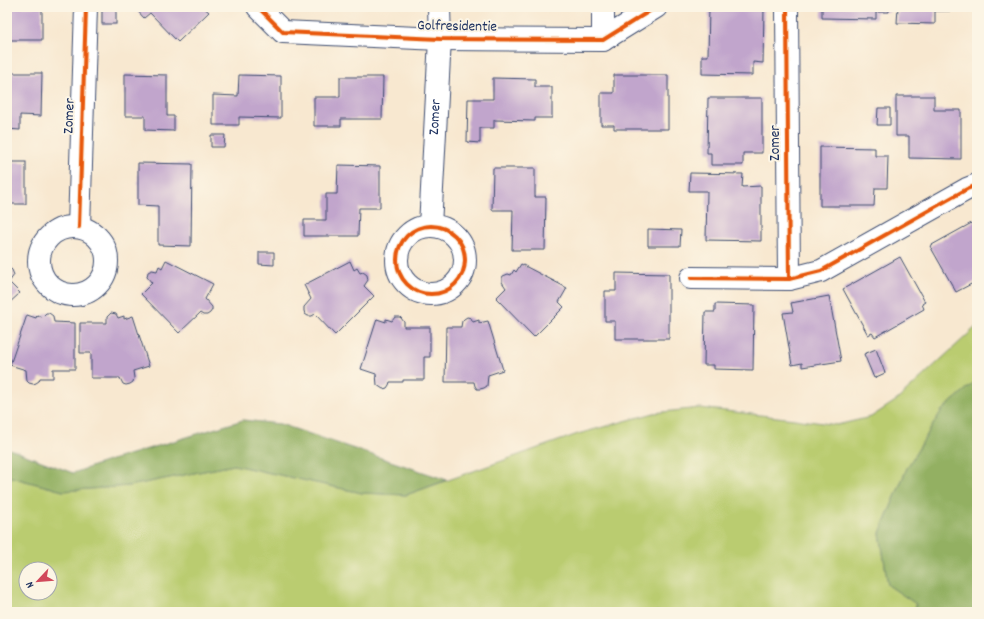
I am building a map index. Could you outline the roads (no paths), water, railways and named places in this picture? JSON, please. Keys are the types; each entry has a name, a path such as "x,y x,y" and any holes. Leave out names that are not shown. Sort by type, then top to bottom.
{"street":[{"name":"Zomer","path":"79,226 86,7"},
{"name":"Golfresidentie","path":"258,7 283,32 440,39 603,40"},
{"name":"Zomer","path":"430,226 440,39 439,7"},
{"path":"603,7 603,40"},
{"path":"603,40 656,7"},
{"name":"Zomer","path":"787,7 789,279"},
{"path":"691,278 789,279 821,271 967,189 977,186"}]}
